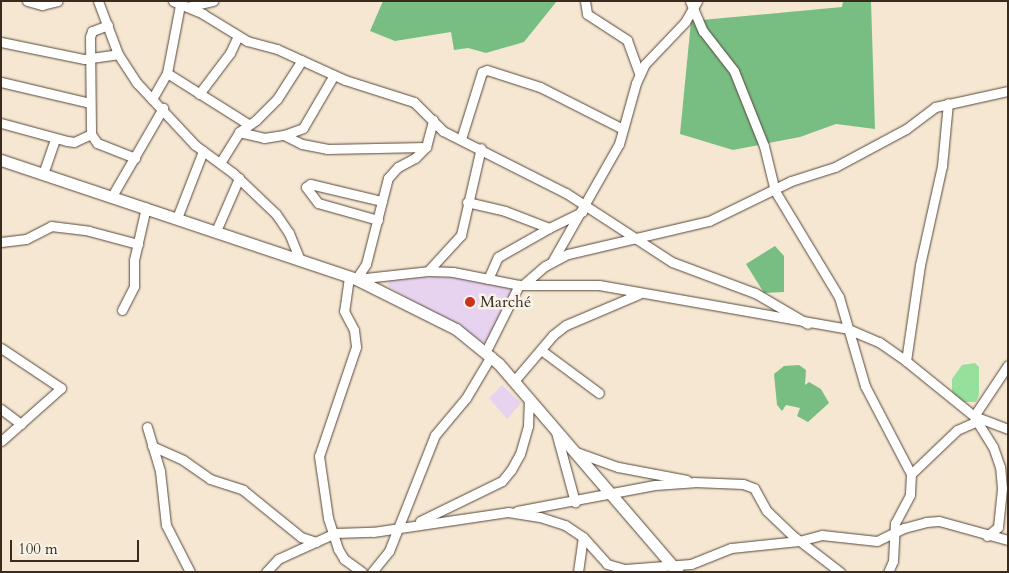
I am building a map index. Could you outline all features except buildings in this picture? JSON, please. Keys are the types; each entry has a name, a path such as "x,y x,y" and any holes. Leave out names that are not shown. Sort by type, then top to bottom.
{"street":[{"path":"27,1 42,5 58,1"},
{"path":"98,1 118,54 136,83 163,108 203,151 239,178 284,223 300,260"},
{"path":"180,4 213,1"},
{"path":"585,1 587,14 628,40 640,74"},
{"path":"180,4 238,36 302,60 334,75 414,102 443,131 481,148 566,193 583,210 610,221 629,237 672,262 754,293 808,324"},
{"path":"152,99 166,73 180,4"},
{"path":"554,260 619,144 640,74 645,64 685,22 693,4"},
{"path":"693,4 714,48 734,71 764,146 775,191 834,288 871,400 885,419 911,474 910,495 894,523 893,562 888,572"},
{"path":"108,26 92,31 91,134 97,143 135,158"},
{"path":"199,94 230,53 238,36"},
{"path":"1,42 91,58 118,54"},
{"path":"220,163 239,132 256,120 278,99 302,60"},
{"path":"461,139 482,72 487,70 540,87 623,129"},
{"path":"166,73 248,124"},
{"path":"239,132 264,138 284,135 303,128 334,75"},
{"path":"1,82 90,102"},
{"path":"372,572 389,551 435,435 466,398 521,285 554,260 590,246 629,237 671,231 708,221 775,191 790,181 835,168 906,129 935,107 1008,91"},
{"path":"906,361 920,265 942,166 948,103"},
{"path":"112,196 163,108"},
{"path":"362,572 344,559 333,534 319,456 356,347 354,330 344,311 353,278 366,264 391,173 426,147 433,120"},
{"path":"1,123 74,142 91,134"},
{"path":"284,135 302,144 327,149 426,147"},
{"path":"43,174 55,138"},
{"path":"428,271 457,244 481,148"},
{"path":"177,218 203,151"},
{"path":"1,160 146,207 353,278 456,329 488,354 514,381 675,569"},
{"path":"216,231 239,178"},
{"path":"378,220 318,203 306,187 310,184 382,201"},
{"path":"467,202 505,211 549,228"},
{"path":"122,310 134,286 138,244 146,207"},
{"path":"488,278 498,257 583,210"},
{"path":"1,242 26,239 50,226 89,231 138,244"},
{"path":"353,278 428,271 488,278 521,285 599,285 808,324 848,329 879,342 906,361 975,419 994,447 1001,477 998,527 987,536"},
{"path":"514,381 540,350 566,325 640,294"},
{"path":"1,348 62,388 1,441"},
{"path":"540,350 599,393"},
{"path":"911,474 957,430 975,419 1008,365"},
{"path":"399,529 440,513 502,481 520,454 528,426 529,399"},
{"path":"1,409 21,424"},
{"path":"975,419 1008,429"},
{"path":"147,427 160,471 166,525 190,572"},
{"path":"555,429 575,502"},
{"path":"152,446 183,460 210,479 243,490 301,536 316,542"},
{"path":"574,451 618,467 694,482"},
{"path":"266,572 278,559 333,534 399,529 575,502 655,485 724,481 754,488 767,511 799,541 840,572"},
{"path":"508,512 556,522 583,537 614,568 675,569 698,562 731,548 799,541 831,535 872,541 893,532 939,522 1008,540"},
{"path":"578,572 583,537"}],"shaded area":[{"path":"390,277 463,277 515,289 489,345 388,286"},
{"path":"502,385 521,403 507,419 489,398"}],"green space":[{"path":"383,1 557,1 524,42 486,53 468,48 454,50 451,32 395,41 370,31"},
{"path":"843,1 871,1 875,129 836,124 800,137 733,150 680,134 691,21 842,7"},
{"path":"775,246 784,256 784,292 764,293 746,264"},
{"path":"975,363 979,367 979,395 976,402 963,402 952,392 952,379 962,365"},
{"path":"799,365 806,370 805,385 809,382 821,389 829,403 808,422 797,416 800,408 786,405 782,411 777,405 774,374 784,366"}],"place":[{"name":"Marché","path":"470,302"}]}
